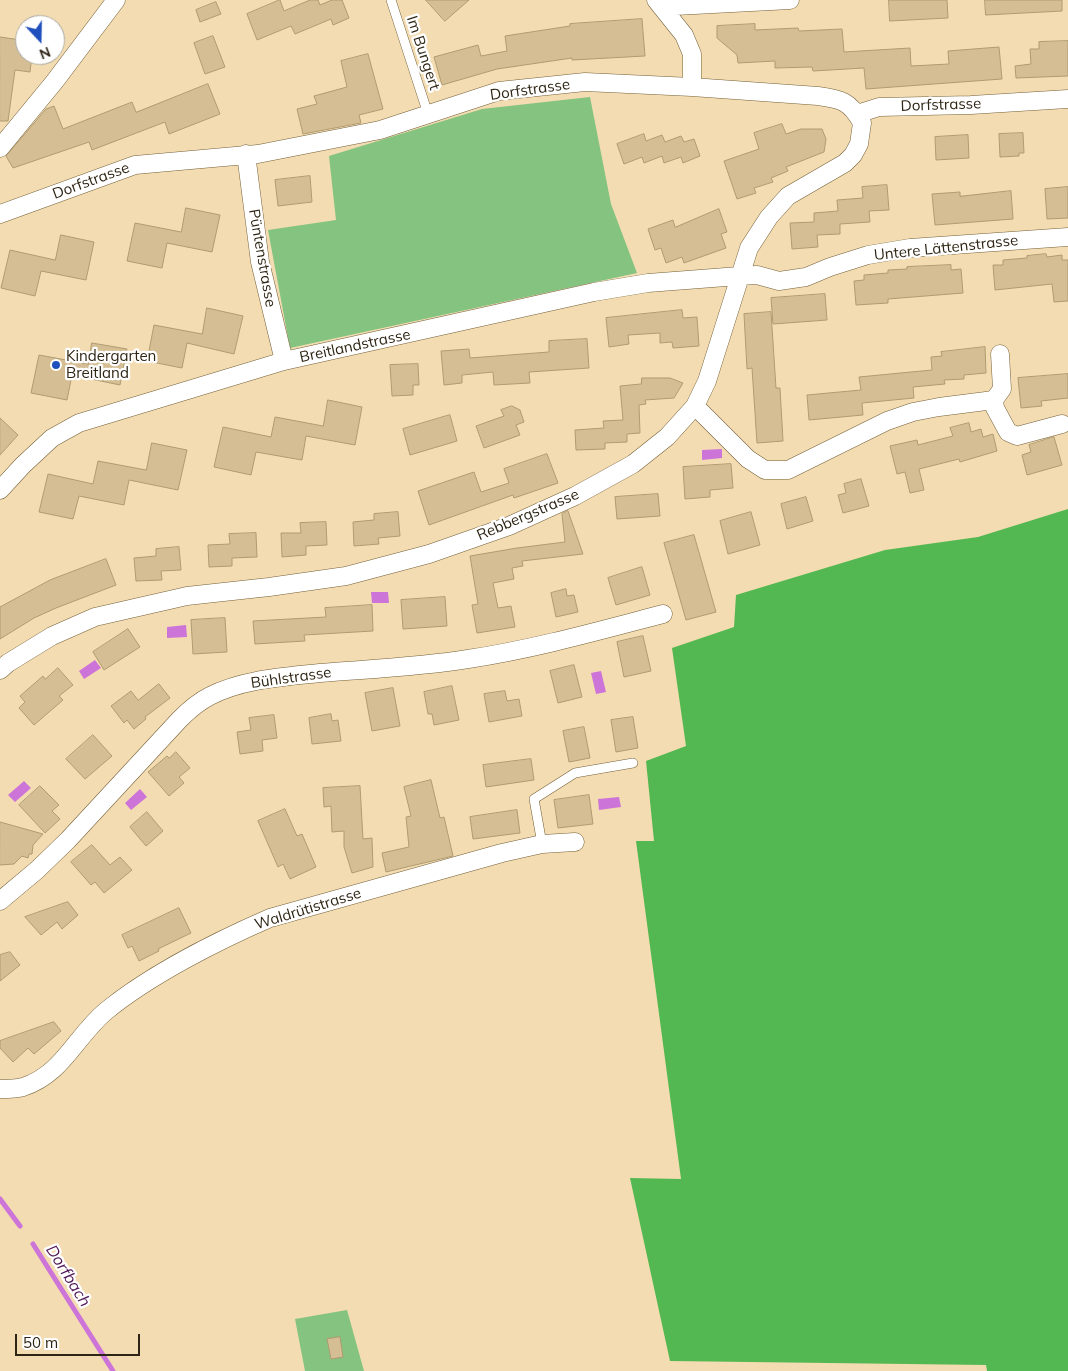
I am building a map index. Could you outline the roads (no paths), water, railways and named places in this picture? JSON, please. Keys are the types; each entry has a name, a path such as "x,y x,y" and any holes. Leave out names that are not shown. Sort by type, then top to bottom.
{"street":[{"path":"0,148 55,81 116,0"},
{"path":"661,6 790,0"},
{"path":"661,6 684,35 692,54 692,87"},
{"name":"Dorfstrasse","path":"0,214 135,165 258,154 380,130 500,91 585,82 692,87 818,96 847,103 857,114 879,107 971,105 1068,98"},
{"name":"Rebbergstrasse","path":"0,670 8,662 52,636 95,617 187,596 346,576 429,554 509,526 575,496 633,464 668,437 696,406 707,382 749,248 769,217 788,196 845,163 853,155 859,144 861,134 862,123 857,114"},
{"name":"Püntenstrasse","path":"246,154 260,262 284,361"},
{"name":"Untere Lättenstrasse","path":"739,276 757,275 779,282 806,277 868,255 910,248 1068,237"},
{"name":"Breitlandstrasse","path":"0,490 52,438 79,423 284,361 594,292 648,284 739,276"},
{"path":"1000,354 1002,389 994,400 995,408 1008,432 1017,436 1062,424"},
{"path":"696,406 748,458 765,470 788,470 886,421 913,412 994,400"},
{"name":"Bühlstrasse","path":"0,901 38,870 68,840 180,719 194,706 210,696 230,688 272,679 504,654 550,644 663,614"},
{"name":"Waldrütistrasse","path":"0,1089 21,1088 45,1078 105,1012 165,972 248,927 295,910 502,853 542,844 575,842"}],"lane":[{"name":"Im Bungert","path":"391,0 428,114"},
{"path":"542,844 534,799 575,773 633,763"}],"waterway":[{"name":"Dorfbach","path":"0,1199 20,1226"},
{"name":"Dorfbach","path":"33,1244 113,1371"}],"place":[{"name":"Kindergarten Breitland","path":"56,365"}]}
